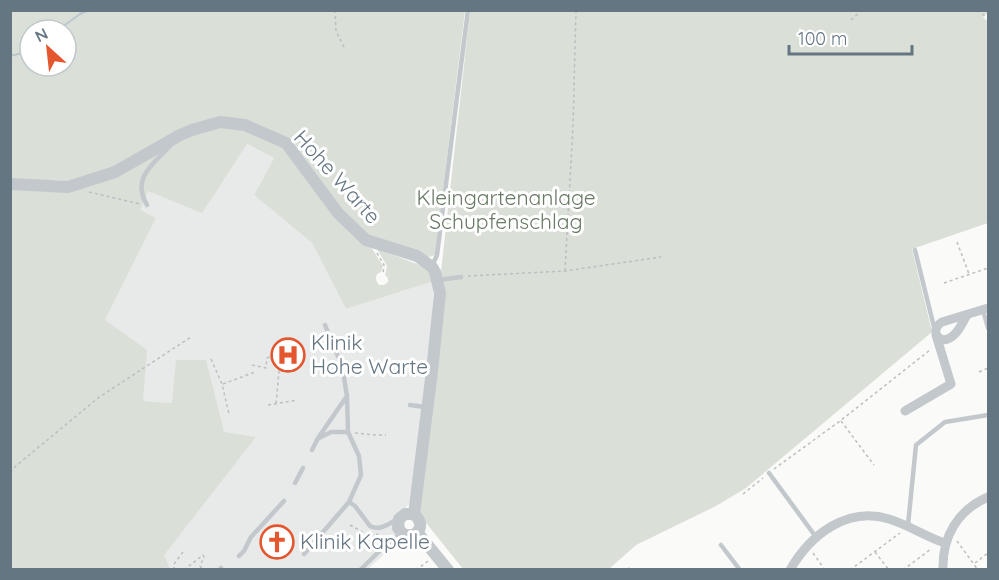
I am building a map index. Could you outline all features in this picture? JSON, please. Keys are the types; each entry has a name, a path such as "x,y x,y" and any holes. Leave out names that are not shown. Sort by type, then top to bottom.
{"street":[{"name":"Hohe Warte","path":"10,184 68,187 116,172 192,130 220,122 245,125 286,143 338,213 366,240 417,255 432,267"},
{"path":"414,514 440,293 438,280 432,267"},
{"path":"905,411 951,384 937,336 938,325 986,309"},
{"path":"937,336 943,340 952,337 967,315"},
{"path":"943,570 943,542 967,511 988,497"},
{"path":"406,513 414,514 420,524 417,532 410,536 402,533 398,526 400,518 406,513"},
{"path":"790,570 807,545 816,537 835,525 857,517 876,516 891,520 943,542"},
{"path":"417,532 448,570"}],"lane":[{"path":"432,267 437,255 468,10"},
{"path":"147,205 142,197 140,186 144,174 180,135"},
{"path":"915,250 937,336"},
{"path":"438,280 461,277"},
{"path":"986,309 988,328"},
{"path":"304,554 350,502 361,475 359,456 348,432 347,396 342,366 325,325"},
{"path":"312,450 347,396"},
{"path":"410,405 428,407"},
{"path":"908,527 916,445 945,422 988,415"},
{"path":"318,438 331,432 348,432"},
{"path":"295,483 303,468"},
{"path":"769,473 816,537"},
{"path":"239,555 244,551 251,537 284,501"},
{"path":"350,502 373,528 377,529 400,518"},
{"path":"360,570 402,533"},
{"path":"722,545 740,570"}],"path":[{"path":"335,10 336,31 345,49"},
{"path":"565,271 573,126 576,10"},
{"path":"851,20 862,10"},
{"path":"978,10 988,19"},
{"path":"91,192 147,205"},
{"path":"369,241 384,266 383,274"},
{"path":"957,242 969,275"},
{"path":"461,277 565,271 661,258"},
{"path":"944,283 988,268"},
{"path":"743,494 840,421 937,336"},
{"path":"10,472 98,398 190,337"},
{"path":"252,365 266,368 267,358 275,355 282,338 276,404"},
{"path":"211,359 222,384 229,414"},
{"path":"979,372 988,368"},
{"path":"222,384 255,372"},
{"path":"267,405 297,400"},
{"path":"840,421 874,465"},
{"path":"348,432 386,435"},
{"path":"850,570 908,527"},
{"path":"950,531 978,570"},
{"path":"903,570 943,542"},
{"path":"807,545 825,570"},
{"path":"174,570 174,564 183,552"},
{"path":"875,552 889,570"},
{"path":"974,564 988,553"},
{"path":"184,570 203,555 200,566 203,570"},
{"path":"416,570 429,560"}],"shaded area":[{"name":"Klinik Hohe Warte","path":"246,144 274,158 254,195 312,243 346,309 434,281 429,370 409,504 394,521 400,540 368,569 170,569 163,555 256,437 224,433 172,403 143,401 105,320 156,218 139,210 148,191"}],"green space":[{"path":"11,11 465,11 435,255 429,257 368,236 341,210 292,140 246,121 221,117 114,168 68,181 11,180"},
{"name":"Kleingartenanlage Schupfenschlag","path":"470,11 988,11 988,16 986,14 983,17 988,22 988,223 912,249 932,332 746,488 716,506 636,545 609,569 463,569 427,524 416,516"},
{"path":"222,126 244,130 283,147 371,247 383,266 376,277 379,285 388,282 388,278 385,275 387,266 377,249 429,270 434,281 346,309 312,243 254,195 274,158 247,144 202,213 148,191 140,210 156,218 105,320 147,350 143,401 172,403 176,360 206,360 224,432 256,437 164,555 170,569 11,569 10,188 69,191 192,134"}],"waterway":[{"path":"74,18 89,10"},
{"path":"10,56 18,54"}],"place":[{"name":"Klinik Hohe Warte","path":"288,355"},
{"name":"Klinik Kapelle","path":"277,542"}]}
